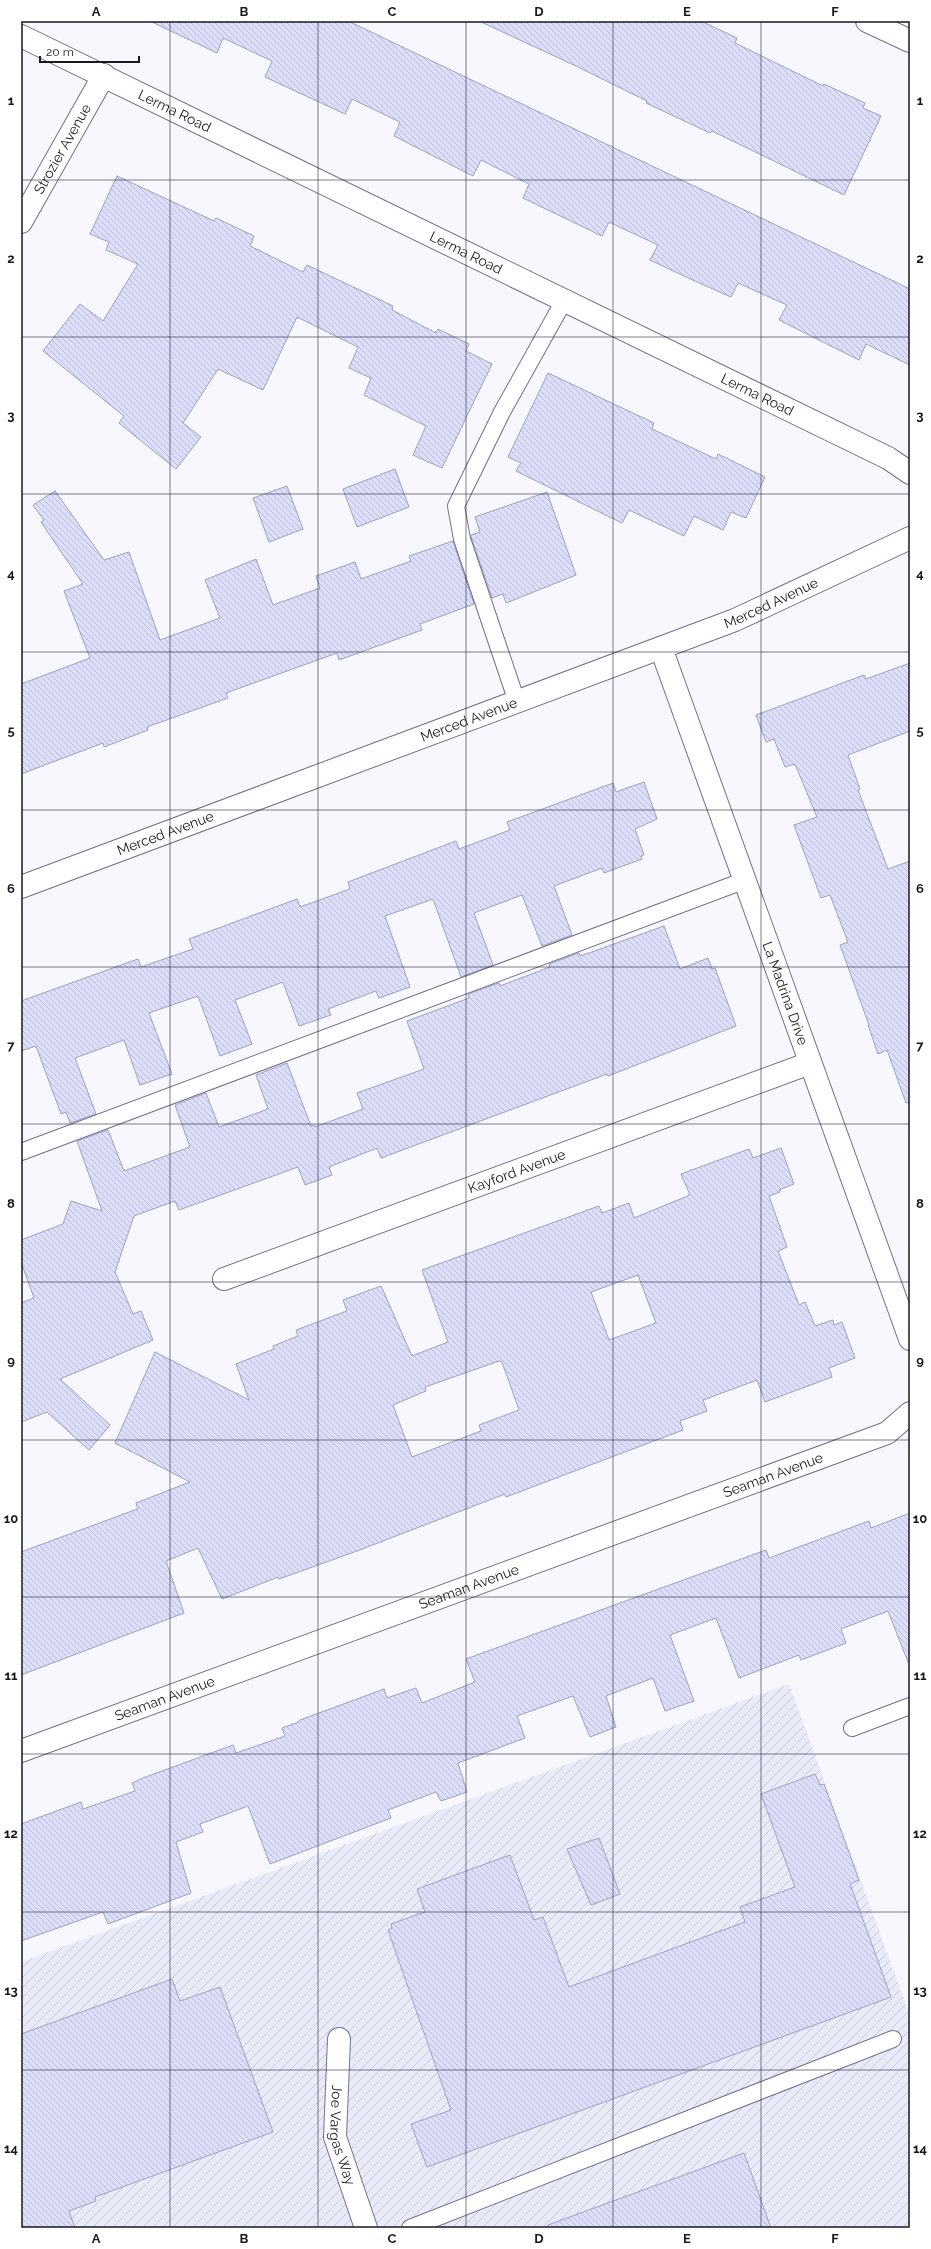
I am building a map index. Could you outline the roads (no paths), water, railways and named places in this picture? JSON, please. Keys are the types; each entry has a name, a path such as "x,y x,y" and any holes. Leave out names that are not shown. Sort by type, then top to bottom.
{"street":[{"path":"867,21 910,41"},
{"name":"Lerma Road","path":"21,36 565,299 888,458 910,473"},
{"name":"Strozier Avenue","path":"21,222 104,75"},
{"name":"Merced Avenue","path":"21,887 735,620 910,538"},
{"name":"La Madrina Drive","path":"661,648 743,882 910,1339"},
{"name":"Kayford Avenue","path":"224,1279 810,1063"},
{"name":"Seaman Avenue","path":"21,1751 887,1432 910,1412"},
{"name":"Joe Vargas Way","path":"339,2039 335,2137 366,2228"}],"lane":[{"path":"517,702 462,539 456,506 502,412 565,299"},
{"path":"21,1152 743,882"},
{"path":"852,1728 910,1706"},
{"path":"410,2228 892,2039"}]}
